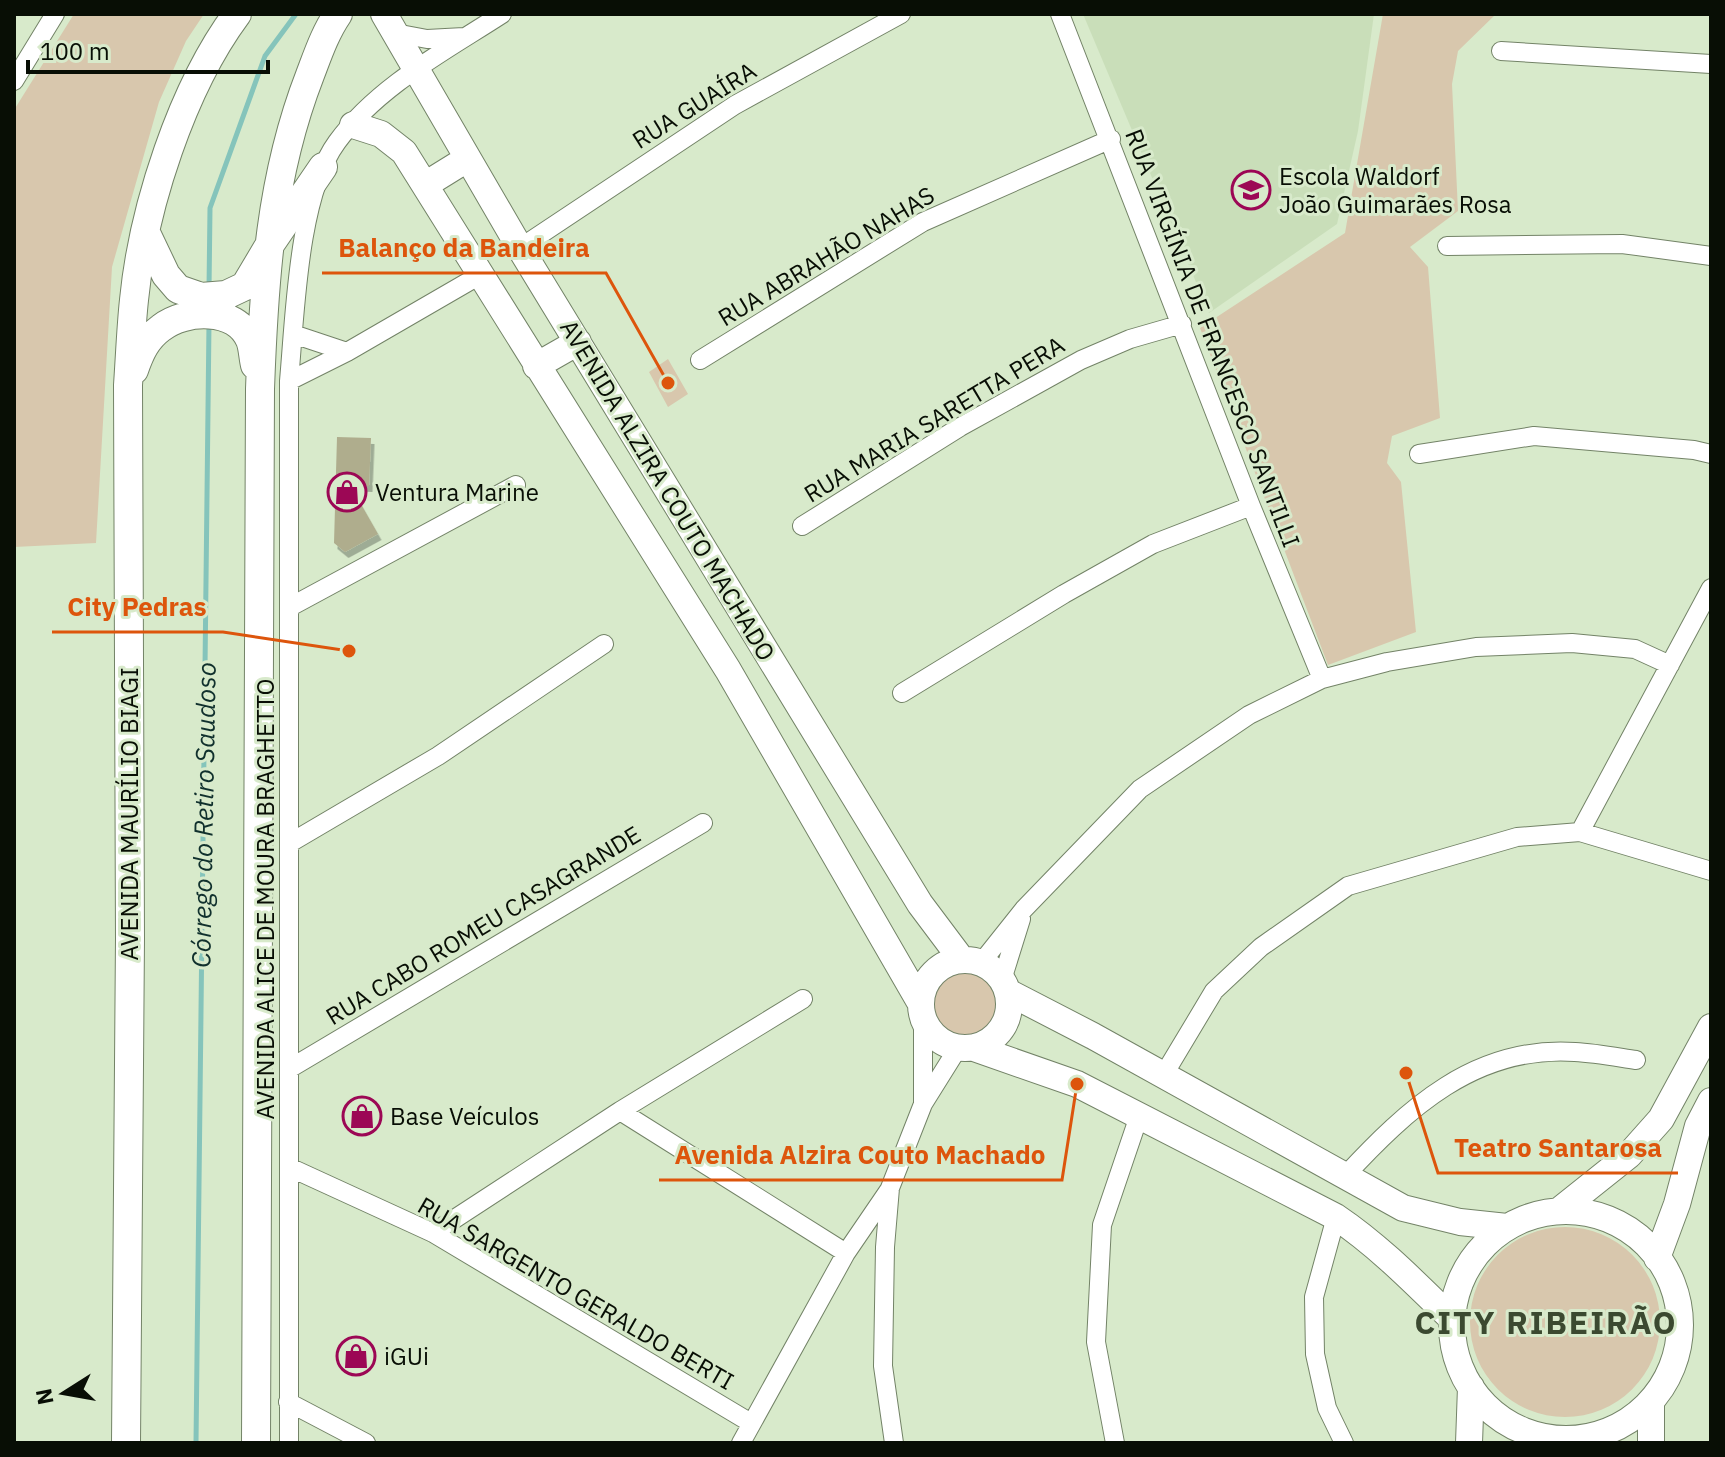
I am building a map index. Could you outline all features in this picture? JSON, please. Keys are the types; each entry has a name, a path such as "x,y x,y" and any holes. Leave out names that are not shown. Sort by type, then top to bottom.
{"main road":[{"name":"AVENIDA MAURÍLIO BIAGI","path":"126,1443 130,954 128,385 134,297 146,233 168,149 195,84 237,14"},
{"path":"256,1443 260,389 267,249 289,138 327,31 338,14"},
{"path":"128,385 140,352 149,338 163,326 180,318 205,315 227,306 245,286 323,167"},
{"path":"146,233 166,275 178,289 227,306 250,340 260,389"}],"street":[{"path":"14,81 55,14"},
{"path":"323,167 338,142 385,94 502,14"},
{"name":"RUA VIRGÍNIA DE FRANCESCO SANTILLI","path":"1060,14 1251,506 1322,679"},
{"name":"RUA GUAÍRA","path":"520,248 735,105 895,15"},
{"path":"390,23 427,39 467,37"},
{"name":"AVENIDA ALZIRA COUTO MACHADO","path":"390,23 520,248 920,904 972,962"},
{"path":"1501,51 1711,64"},
{"name":"AVENIDA ALZIRA COUTO MACHADO","path":"353,125 381,134 404,152 728,670 922,1011"},
{"name":"RUA ABRAHÃO NAHAS","path":"700,360 923,222 1111,139"},
{"path":"425,185 467,159"},
{"name":"AVENIDA ALICE DE MOURA BRAGHETTO","path":"289,1443 289,381 308,213 323,167"},
{"path":"1447,246 1622,244 1711,256"},
{"path":"289,381 347,352 480,275"},
{"name":"RUA MARIA SARETTA PERA","path":"802,526 960,427 1081,360 1130,339 1182,324"},
{"path":"293,334 347,352"},
{"path":"536,366 578,342"},
{"path":"1419,454 1534,436 1711,454"},
{"path":"290,607 516,485"},
{"path":"902,693 1064,594 1153,544 1251,506"},
{"path":"1580,832 1711,588"},
{"path":"923,1104 923,991 938,969 972,962 1140,789 1249,715 1322,679 1387,662 1476,647 1572,643 1635,649 1670,665"},
{"path":"290,843 438,756 604,644"},
{"path":"728,670 764,648"},
{"name":"RUA CABO ROMEU CASAGRANDE","path":"289,1069 703,823"},
{"path":"1163,1076 1214,991 1261,947 1348,886 1517,837 1580,832 1711,871"},
{"path":"741,1443 846,1253 890,1188 923,1104 966,1048 991,1041 1003,1028 1009,1010 1005,986 1024,909"},
{"path":"972,962 1005,986 1403,1208 1460,1222 1507,1227"},
{"path":"433,1233 620,1111 803,999"},
{"path":"922,1011 937,1038 1077,1084 1336,1217 1358,1231 1452,1319"},
{"path":"1560,1210 1629,1155 1661,1119 1711,1027"},
{"path":"1344,1177 1383,1135 1447,1083 1493,1060 1573,1051 1636,1060"},
{"path":"1657,1258 1677,1204 1698,1126 1711,1101"},
{"path":"620,1111 846,1253"},
{"path":"1115,1443 1096,1342 1102,1225 1139,1116"},
{"path":"1231,1163 1252,1123"},
{"name":"RUA SARGENTO GERALDO BERTI","path":"289,1167 433,1233 751,1423"},
{"path":"890,1188 885,1247 883,1366 894,1443"},
{"path":"1560,1210 1595,1215 1626,1228 1644,1242 1671,1280 1678,1303 1680,1327 1670,1374 1651,1401 1627,1423 1590,1438 1554,1441 1528,1434 1497,1417 1471,1387 1457,1354 1452,1319 1459,1283 1478,1251 1507,1227 1533,1215 1560,1210"},
{"path":"1336,1217 1314,1297 1315,1354 1327,1408 1344,1443"},
{"path":"1469,1443 1471,1387"},
{"path":"1651,1401 1651,1443"},
{"path":"288,1402 366,1443"}],"shaded area":[{"path":"74,14 204,14 186,41 159,102 112,267 96,543 14,547 14,110"},
{"name":"Escola Waldorf João Guimarães Rosa","path":"1083,14 1374,14 1358,131 1337,224 1209,313"},
{"path":"1383,14 1496,14 1458,51 1452,84 1458,211 1410,247 1428,267 1440,418 1392,436 1387,463 1401,482 1416,632 1328,665 1200,328 1345,233"},
{"path":"668,359 688,394 668,407 649,372"},
{"path":"965,971 990,981 1000,1006 990,1031 965,1041 940,1031 930,1006 940,981"},
{"path":"1565,1227 1601,1234 1632,1255 1653,1286 1660,1322 1653,1358 1632,1389 1601,1410 1565,1417 1529,1410 1498,1389 1477,1358 1470,1322 1477,1286 1498,1255 1529,1234"}],"building":[{"name":"Ventura Marine","path":"337,437 371,438 369,486 350,485 378,534 345,552 334,543"}],"waterway":[{"name":"Córrego do Retiro Saudoso","path":"209,289 210,208 265,56 296,14"},
{"name":"Córrego do Retiro Saudoso","path":"196,1443 209,323"}],"place":[{"name":"Escola Waldorf João Guimarães Rosa","path":"1251,190"},
{"name":"Balanço da Bandeira","path":"668,383"},
{"name":"Ventura Marine","path":"347,492"},
{"name":"City Pedras","path":"349,651"},
{"name":"Teatro Santarosa","path":"1406,1073"},
{"name":"Avenida Alzira Couto Machado","path":"1077,1084"},
{"name":"Base Veículos","path":"362,1116"},
{"name":"iGUi","path":"356,1356"}],"district":[{"name":"CITY RIBEIRÃO","path":"1546,1322"}]}
